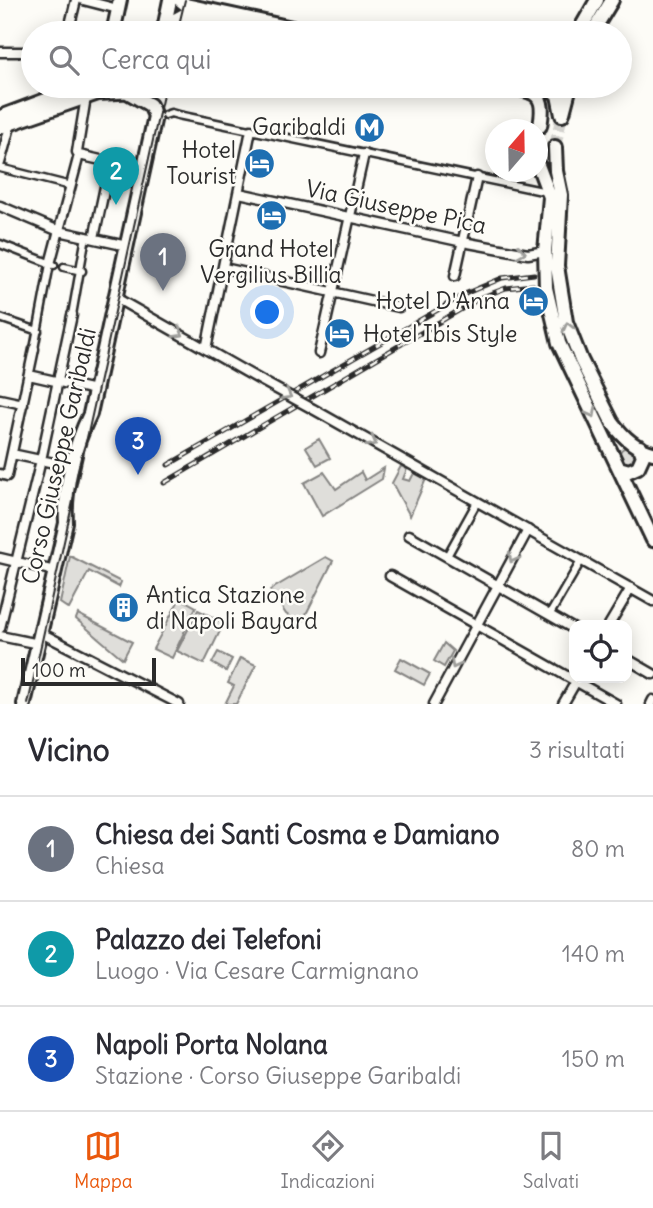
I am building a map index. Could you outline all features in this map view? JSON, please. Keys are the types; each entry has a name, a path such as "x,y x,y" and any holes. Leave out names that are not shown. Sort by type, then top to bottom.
{"main road":[{"path":"167,21 170,0"},
{"path":"180,0 186,5 260,21"},
{"path":"585,21 597,0"},
{"path":"600,21 612,1"},
{"path":"172,21 184,15 212,21"},
{"path":"4,123 45,98"},
{"path":"4,123 69,98"},
{"path":"127,247 155,113 150,105 137,98"},
{"path":"540,98 543,108 541,119"},
{"path":"559,98 562,117 567,98"},
{"path":"555,147 553,199 557,266 571,340 619,433 653,453"},
{"path":"545,182 553,199 545,251 546,288 559,343 653,540"},
{"name":"Corso Giuseppe Garibaldi","path":"24,704 55,571 81,431 90,414 127,247"},
{"path":"613,453 619,444 635,444"},
{"path":"633,497 643,465 643,456 635,444"},
{"path":"619,468 626,471 643,465"}],"street":[{"path":"71,21 76,0"},
{"path":"83,0 119,4"},
{"path":"0,52 21,52"},
{"path":"3,475 12,454 52,264 79,155 77,152 84,98"},
{"path":"165,115 171,113 477,177 553,199"},
{"path":"0,163 4,123"},
{"path":"205,349 251,130"},
{"path":"319,353 364,154"},
{"path":"79,155 144,170"},
{"path":"0,628 59,382 90,237 110,163"},
{"path":"0,169 71,186"},
{"path":"455,276 477,177"},
{"name":"Via Giuseppe Pica","path":"239,192 463,242 528,254 545,251"},
{"path":"0,206 60,231 127,247"},
{"path":"0,244 52,264"},
{"path":"64,267 82,271"},
{"path":"224,268 398,307"},
{"path":"116,298 653,601"},
{"path":"0,318 38,331"},
{"path":"29,375 95,390"},
{"path":"0,399 23,404"},
{"path":"12,454 73,467"},
{"path":"447,556 478,502"},
{"path":"434,704 528,530"},
{"path":"409,535 569,625"},
{"path":"0,558 55,571"},
{"path":"550,614 581,561"},
{"path":"390,576 569,676"},
{"path":"612,620 631,588"},
{"path":"0,636 40,638 179,704"},
{"path":"632,662 653,674"},
{"path":"563,704 575,683"},
{"path":"582,683 616,704"}],"shaded area":[{"path":"319,439 330,458 317,465 306,447"},
{"path":"628,447 634,450 637,456 634,462 628,465 622,462 619,456 622,450"},
{"path":"401,466 407,469 403,479 410,481 414,473 426,479 410,516 392,483"},
{"path":"384,468 382,479 322,516 304,483 324,472 336,489 361,472 365,480"},
{"path":"70,556 121,582 119,587 89,571 69,609 60,603"},
{"path":"326,557 333,561 301,624 286,614 270,590"},
{"path":"180,598 196,607 172,658 153,649"},
{"path":"198,610 224,623 204,664 177,651"},
{"path":"78,614 132,642 123,659 76,619"},
{"path":"444,643 453,651 444,667 434,661"},
{"path":"218,652 232,659 226,671 212,663"},
{"path":"240,658 256,665 236,704 225,704 234,686 228,683"},
{"path":"401,658 430,674 424,685 395,669"}],"tunnel":[{"path":"555,147 561,119"}],"tram line":[{"path":"180,21 185,0"},
{"path":"28,704 162,98"}],"railway":[{"path":"168,465 467,293 502,278 534,274"},
{"path":"164,483 482,297 506,288 533,285"}],"place":[{"name":"Garibaldi","path":"369,127"},
{"name":"Hotel Tourist","path":"259,163"},
{"name":"Palazzo dei Telefoni","path":"116,205"},
{"name":"Grand Hotel Vergilius Billia","path":"271,215"},
{"name":"Chiesa dei Santi Cosma e Damiano","path":"163,291"},
{"name":"Hotel D'Anna","path":"533,301"},
{"name":"Hotel Ibis Style","path":"340,334"},
{"name":"Napoli Porta Nolana","path":"138,475"},
{"name":"Antica Stazione di Napoli Bayard","path":"123,608"}]}
